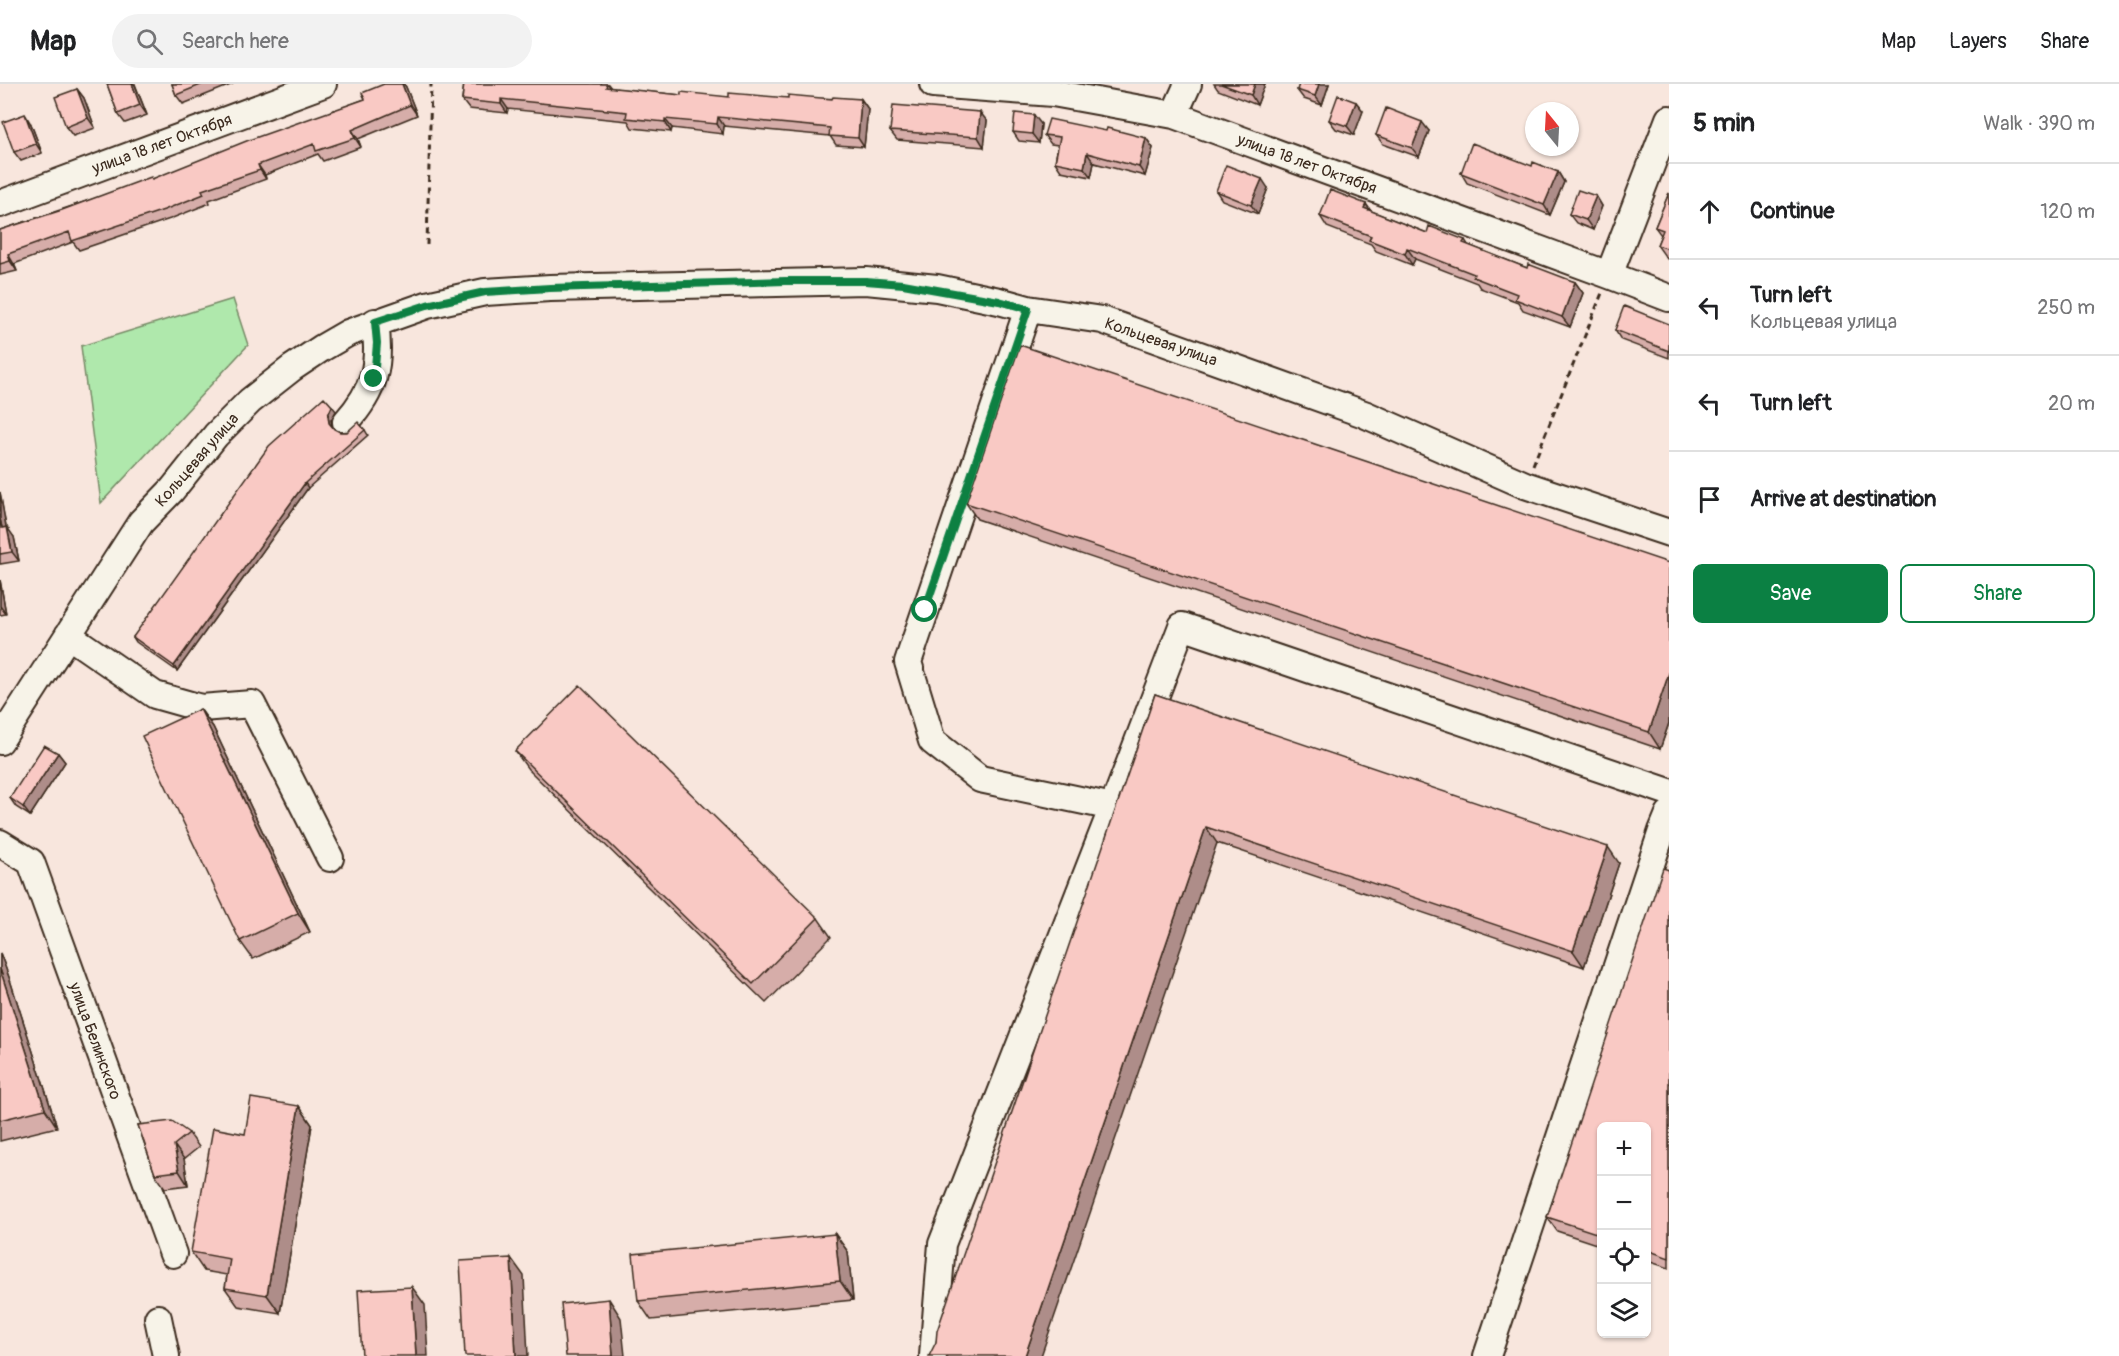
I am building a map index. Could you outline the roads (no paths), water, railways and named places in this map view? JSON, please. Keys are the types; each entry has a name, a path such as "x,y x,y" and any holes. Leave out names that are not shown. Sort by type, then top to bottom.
{"street":[{"name":"улица 18 лет Октября","path":"0,204 323,84"},
{"name":"улица 18 лет Октября","path":"933,84 1053,93 1174,116 1669,298"},
{"path":"1174,116 1188,84"},
{"path":"1609,275 1669,119"},
{"name":"Кольцевая улица","path":"0,741 141,522 172,490 224,427 250,401 322,348 375,322 427,305 485,292 785,281 866,281 903,284 999,301 1028,309 1102,320 1364,414 1525,485 1669,533"},
{"path":"1028,309 908,662 932,741 981,779 1113,807"},
{"path":"346,422 362,403 374,379 377,343 375,322"},
{"path":"933,1356 942,1244 1182,626 1669,792"},
{"path":"68,635 155,694 201,708 252,704 330,858"},
{"path":"1487,1356 1669,814"},
{"name":"улица Белинского","path":"0,843 31,862 172,1254"},
{"path":"158,1318 166,1356"}]}
